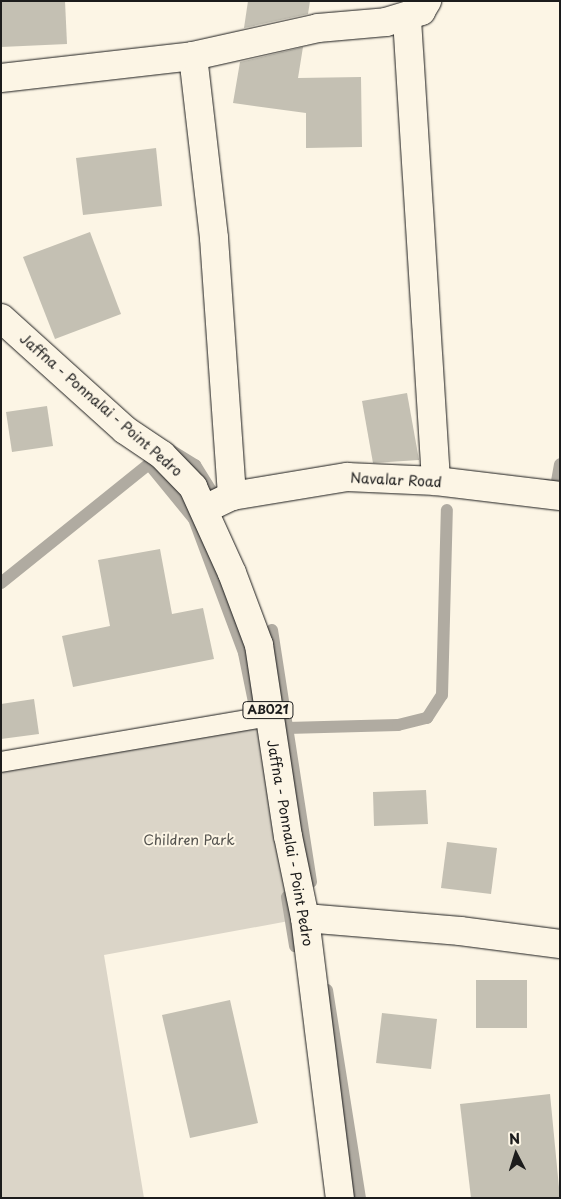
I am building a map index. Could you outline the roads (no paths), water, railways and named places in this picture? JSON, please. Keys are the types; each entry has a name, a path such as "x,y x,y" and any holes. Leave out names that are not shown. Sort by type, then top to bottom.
{"street":[{"path":"1,78 193,56 318,28 417,10 436,482"},
{"path":"193,56 214,238 232,496"},
{"name":"Jaffna - Ponnalai - Point Pedro","path":"1,318 125,430 162,455 193,487 205,509 259,645 269,716 305,918 340,1198"},
{"name":"Navalar Road","path":"205,509 232,496 347,477 436,482 560,496"},
{"path":"305,918 460,931 560,944"}],"lane":[{"path":"1,762 269,716"}],"waterway":[{"path":"169,449 195,465 213,494 225,494"},
{"path":"1,583 154,460"},
{"path":"149,464 194,519 244,653 255,707"},
{"path":"546,485 556,487 560,464"},
{"path":"287,728 398,725 427,718 442,695 447,510"},
{"path":"272,630 311,882"},
{"path":"287,897 295,946"},
{"path":"327,990 360,1198"}],"park label":[{"name":"Children Park","path":"189,840"}]}
